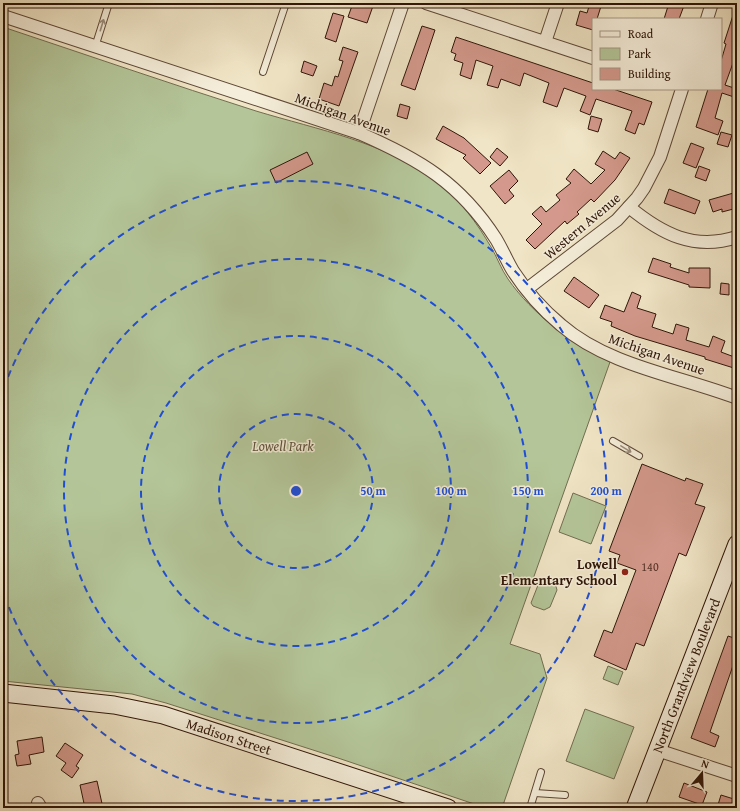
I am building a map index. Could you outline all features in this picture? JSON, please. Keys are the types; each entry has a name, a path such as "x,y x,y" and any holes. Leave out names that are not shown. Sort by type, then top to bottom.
{"street":[{"path":"359,133 403,3"},
{"path":"426,3 592,58"},
{"path":"544,42 558,3"},
{"path":"707,18 712,3"},
{"name":"Michigan Avenue","path":"3,16 359,133 414,159 454,188 479,215 496,239 513,271 527,289 562,326 606,354 737,398"},
{"name":"Western Avenue","path":"527,289 591,240 629,207 644,188 655,168 682,90"},
{"path":"629,207 661,231 678,238 703,242 722,241 737,238"},
{"name":"North Grandview Boulevard","path":"635,808 657,750 732,569 737,544"},
{"name":"Madison Street","path":"3,693 114,705 163,715 448,808"},
{"path":"657,750 737,776"}],"lane":[{"path":"95,47 109,3"},
{"path":"263,72 286,3"},
{"path":"613,441 639,456"},
{"path":"530,808 540,772"},
{"path":"535,793 565,795"}],"green space":[{"name":"Lowell Park","path":"3,27 224,101 328,131 374,147 419,169 447,190 468,212 486,238 508,279 529,304 541,316 567,336 581,346 610,362 510,644 540,654 547,678 502,808 486,808 338,758 166,703 132,694 3,681"},
{"path":"573,493 606,506 591,544 559,532"},
{"path":"544,579 555,583 557,590 550,607 544,610 533,606 531,603 540,580"},
{"path":"608,666 623,672 618,685 603,679"},
{"path":"585,709 634,727 614,779 566,761"}],"building":[{"path":"353,3 363,3 373,6 367,23 348,17"},
{"path":"590,3 602,3 597,18 592,18 592,30 576,25 580,11 587,13"},
{"path":"669,3 685,3 679,18 664,18"},
{"path":"735,9 737,9 737,52 725,85 737,89 737,98 722,93 715,118 723,121 718,135 696,127 708,90 722,90 722,58 726,44 724,43"},
{"path":"333,13 344,16 336,42 325,38"},
{"path":"422,26 435,30 415,90 401,85"},
{"path":"456,37 592,83 592,90 616,90 652,102 644,125 639,123 635,134 625,130 632,111 596,99 590,115 580,111 586,96 564,88 557,107 543,102 549,83 524,73 520,86 501,79 498,88 487,85 493,66 476,60 471,79 460,75 463,63 454,60 456,54 451,52"},
{"path":"343,47 358,52 339,106 319,99 324,83 332,86 335,76 338,77 343,61 339,60"},
{"path":"304,61 317,66 313,76 301,72"},
{"path":"400,104 410,107 407,119 397,116"},
{"path":"591,116 602,119 598,132 588,129"},
{"path":"443,126 464,138 491,163 480,174 463,158 466,155 436,139"},
{"path":"721,132 732,135 728,147 717,144"},
{"path":"691,143 704,148 696,168 683,163"},
{"path":"497,148 508,157 500,166 490,157"},
{"path":"603,151 615,159 620,152 630,158 615,180 594,202 591,199 577,212 579,214 567,224 565,221 535,249 526,240 542,224 532,214 541,206 546,212 560,200 556,195 571,183 566,179 574,169 591,184 605,170 595,164"},
{"path":"307,152 313,164 276,183 270,170"},
{"path":"699,166 710,170 706,181 695,177"},
{"path":"509,170 518,181 509,190 514,196 505,204 490,186"},
{"path":"669,189 700,201 695,214 664,203"},
{"path":"737,192 737,208 722,212 722,209 713,212 709,200"},
{"path":"653,258 671,264 670,267 689,273 689,268 710,268 710,288 689,287 689,285 648,272"},
{"path":"574,277 599,295 589,308 564,291"},
{"path":"721,283 729,284 729,295 720,294"},
{"path":"632,292 641,296 637,308 656,314 652,327 673,334 676,324 689,328 686,340 709,347 713,336 725,341 721,352 737,358 737,369 705,359 705,357 635,336 611,326 612,322 600,318 605,305 624,312"},
{"path":"642,464 685,481 686,478 703,484 695,504 705,507 686,556 679,553 644,646 636,643 626,670 594,656 604,630 612,633 636,570 617,563 620,555 609,551"},
{"path":"728,636 737,639 737,654 710,732 719,736 715,747 691,738"},
{"path":"42,737 44,752 29,755 31,764 17,766 15,755 19,754 17,741"},
{"path":"65,743 83,755 76,766 79,768 72,778 61,770 66,763 56,756"},
{"path":"97,781 103,808 85,808 80,785"},
{"path":"684,783 707,792 702,805 679,797"},
{"path":"721,795 737,800 737,808 717,808"}],"place":[{"name":"Lowell Elementary School","path":"625,572"}]}
